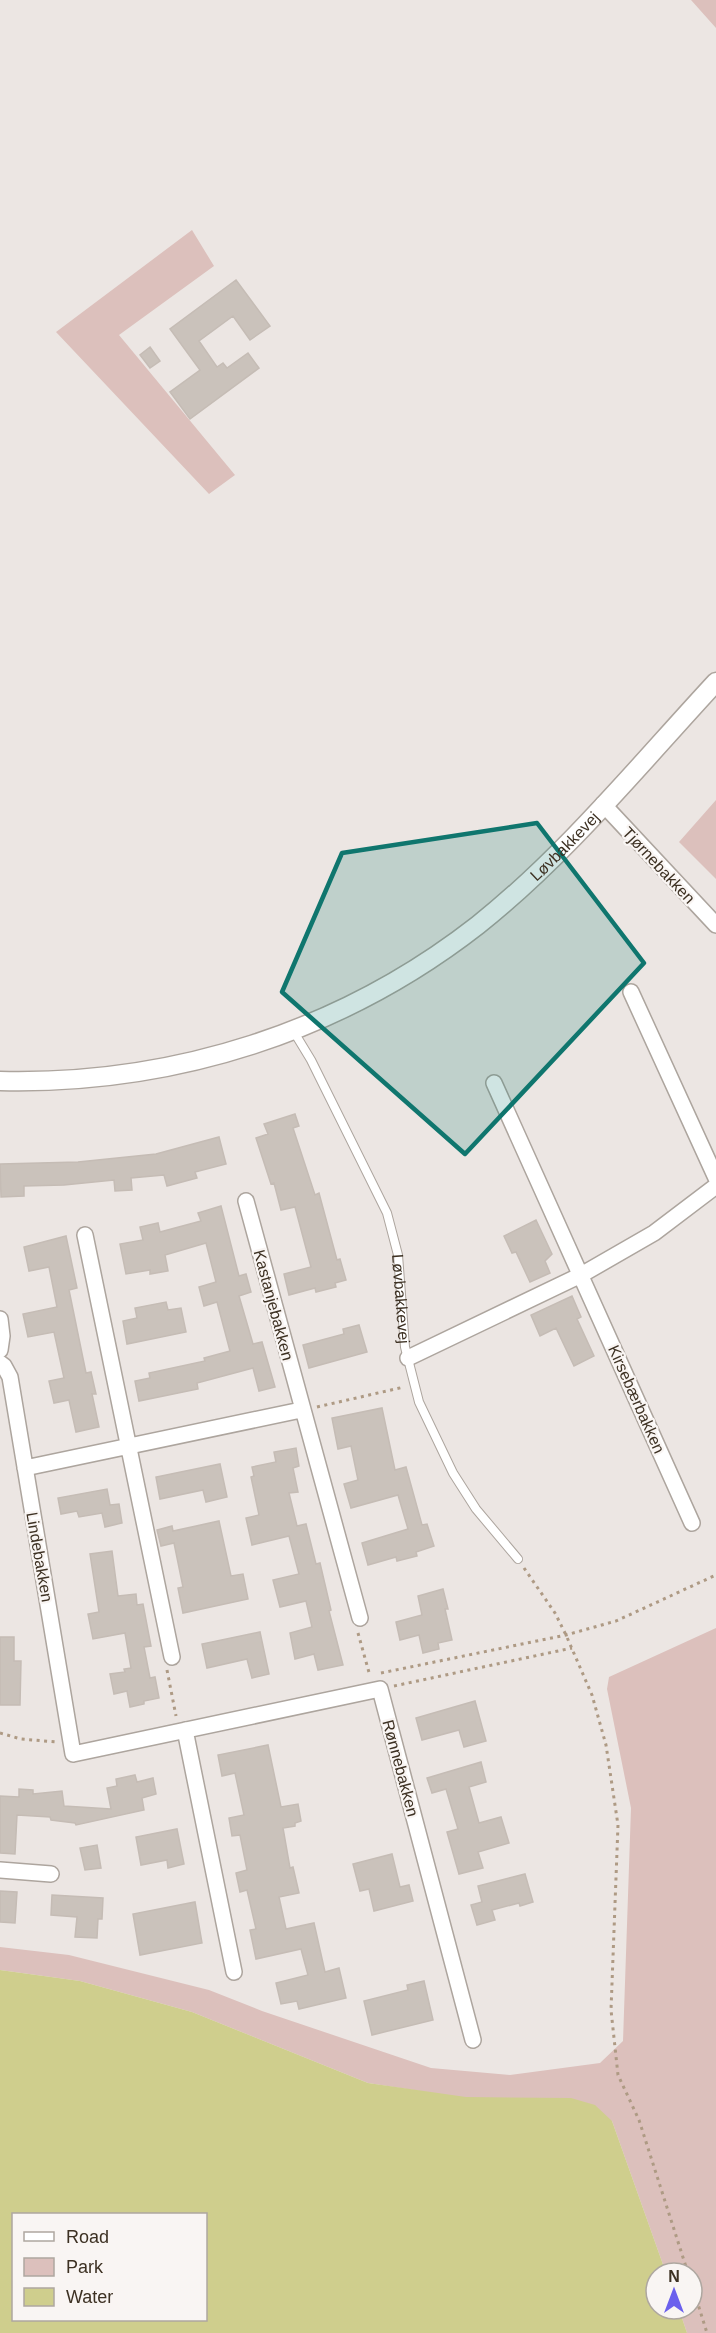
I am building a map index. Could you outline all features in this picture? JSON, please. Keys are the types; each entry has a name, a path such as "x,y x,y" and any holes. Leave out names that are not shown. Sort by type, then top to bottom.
{"street":[{"name":"Løvbakkevej","path":"0,1081 67,1080 142,1072 201,1059 294,1032 362,999 414,970 478,924 537,872 716,682"},
{"name":"Tjørnebakken","path":"603,804 716,925"},
{"path":"631,992 716,1178"},
{"name":"Kirsebærbakken","path":"494,1083 692,1523"},
{"path":"408,1358 582,1275 654,1233 716,1186"},
{"name":"Kastanjebakken","path":"246,1201 358,1621"},
{"path":"85,1235 169,1662"},
{"path":"0,1319 2,1336 0,1350"},
{"name":"Lindebakken","path":"0,1364 4,1366 10,1377 72,1747"},
{"path":"25,1468 302,1410"},
{"path":"72,1747 185,1730 380,1681"},
{"name":"Rønnebakken","path":"380,1681 473,2040"},
{"path":"185,1730 234,1972"},
{"path":"0,1870 51,1874"}],"lane":[{"name":"Løvbakkevej","path":"294,1032 311,1060 387,1213 398,1255 408,1358 419,1402 453,1473 476,1509 518,1559"}],"path":[{"path":"302,1410 415,1384"},
{"path":"518,1559 555,1613 566,1635 592,1695 606,1745 617,1815 618,1857 611,2010 618,2075 639,2120 684,2261"},
{"path":"380,1681 616,1621 716,1575"},
{"path":"358,1621 370,1676"},
{"path":"380,1681 572,1648"},
{"path":"166,1718 176,1716 169,1662"},
{"path":"0,1733 41,1741 60,1742 72,1747"}],"highlighted area":[{"path":"537,823 644,963 465,1154 282,992 342,853"}],"green space":[{"path":"691,0 716,0 716,28"},
{"path":"192,230 214,266 119,335 235,475 209,494 56,332"},
{"path":"716,800 716,879 679,842"},
{"path":"716,1628 716,2333 687,2333 683,2321 704,2321 704,2261 662,2261 612,2121 368,2083 192,2012 80,1981 0,1970 0,1947 69,1955 209,1990 262,2011 431,2068 510,2075 600,2063 623,2041 631,1808 607,1689 609,1677"}],"water":[{"path":"0,1970 80,1981 192,2012 368,2083 466,2097 571,2098 595,2105 612,2121 662,2261 644,2261 644,2321 683,2321 687,2333 0,2333"}],"building":[{"path":"236,280 270,326 250,340 233,316 199,341 217,367 223,363 227,368 248,353 259,368 190,419 170,392 200,370 170,329"},
{"path":"150,347 160,361 150,368 140,355"},
{"path":"295,1114 299,1126 293,1128 315,1195 319,1193 337,1260 340,1259 346,1280 335,1283 336,1287 316,1292 315,1288 289,1295 284,1274 311,1267 295,1207 281,1210 274,1183 271,1184 256,1138 268,1134 264,1124"},
{"path":"219,1137 226,1164 195,1172 197,1178 167,1186 164,1175 131,1178 132,1190 115,1191 114,1180 24,1186 24,1196 1,1197 0,1164 78,1162 156,1154"},
{"path":"221,1206 239,1276 246,1274 251,1292 239,1296 253,1344 262,1342 275,1387 259,1391 253,1368 197,1383 198,1389 139,1401 135,1381 150,1378 149,1373 205,1361 204,1358 230,1351 217,1302 204,1306 199,1287 216,1282 206,1243 165,1255 168,1271 150,1274 150,1270 126,1274 120,1244 143,1240 140,1227 158,1223 160,1232 201,1221 198,1213"},
{"path":"536,1220 552,1254 545,1261 550,1273 530,1282 516,1252 512,1253 504,1236"},
{"path":"66,1236 77,1288 69,1290 86,1373 91,1372 96,1394 92,1394 99,1427 76,1432 69,1400 54,1403 49,1381 64,1378 54,1332 28,1337 23,1314 57,1307 49,1267 29,1271 24,1247"},
{"path":"572,1296 581,1317 577,1319 594,1356 574,1366 556,1328 540,1336 531,1315"},
{"path":"166,1302 168,1310 181,1308 186,1332 127,1344 123,1321 137,1318 135,1308"},
{"path":"359,1325 367,1352 309,1368 303,1345 344,1334 343,1329"},
{"path":"382,1408 395,1470 406,1467 422,1525 427,1524 434,1546 416,1552 417,1556 397,1561 396,1557 368,1565 362,1543 408,1529 398,1495 351,1508 344,1484 358,1480 351,1446 338,1449 332,1418"},
{"path":"296,1448 299,1466 293,1468 298,1492 289,1493 297,1526 306,1524 316,1564 320,1563 343,1665 318,1670 314,1654 295,1659 290,1633 312,1627 306,1601 280,1607 273,1580 299,1574 289,1536 252,1545 246,1518 259,1515 251,1477 254,1476 252,1467 276,1462 274,1452"},
{"path":"220,1464 227,1497 206,1502 203,1490 160,1499 156,1477"},
{"path":"107,1489 110,1505 119,1504 122,1523 105,1527 102,1513 79,1517 77,1511 61,1514 58,1498"},
{"path":"219,1521 231,1576 243,1574 248,1599 183,1613 178,1588 183,1587 174,1543 161,1546 157,1530 172,1526 173,1531"},
{"path":"112,1551 118,1596 136,1594 137,1605 143,1604 151,1646 144,1647 150,1678 155,1677 159,1698 130,1707 127,1691 114,1694 110,1674 125,1672 124,1669 131,1668 125,1633 93,1639 88,1614 99,1612 90,1554"},
{"path":"443,1589 452,1640 438,1643 439,1649 423,1653 419,1635 400,1640 396,1622 422,1615 418,1596"},
{"path":"260,1632 269,1674 252,1678 247,1659 207,1668 202,1644"},
{"path":"0,1637 14,1637 14,1661 21,1661 20,1705 0,1705"},
{"path":"475,1701 486,1741 464,1747 459,1730 422,1740 416,1718"},
{"path":"268,1745 281,1807 298,1804 301,1821 295,1823 295,1826 283,1828 290,1868 293,1867 299,1893 279,1897 286,1929 314,1923 325,1972 339,1968 346,1998 299,2009 297,2001 281,2004 276,1983 308,1975 301,1949 256,1959 250,1930 256,1929 247,1890 240,1892 236,1873 247,1870 240,1835 232,1836 229,1818 244,1815 235,1773 222,1776 218,1755"},
{"path":"481,1762 486,1782 469,1787 479,1823 501,1817 509,1843 478,1852 483,1868 459,1874 447,1832 458,1829 446,1789 432,1793 427,1778"},
{"path":"135,1775 137,1782 153,1778 156,1794 142,1798 144,1810 76,1825 51,1820 50,1817 17,1815 15,1854 0,1853 0,1796 19,1797 19,1789 33,1790 33,1794 62,1791 64,1806 111,1809 107,1788 117,1786 116,1779"},
{"path":"177,1829 184,1864 168,1868 167,1860 141,1865 136,1837"},
{"path":"97,1845 101,1868 85,1870 80,1848"},
{"path":"392,1854 400,1887 409,1885 413,1901 374,1911 369,1889 360,1891 353,1864"},
{"path":"525,1874 533,1902 492,1910 495,1920 477,1925 471,1905 482,1902 478,1886"},
{"path":"0,1891 17,1892 15,1923 0,1922"},
{"path":"52,1895 103,1898 102,1919 98,1919 97,1938 75,1937 77,1917 51,1915"},
{"path":"195,1902 202,1943 140,1955 133,1914"},
{"path":"424,1981 433,2020 372,2035 364,2001 408,1990 407,1985"}]}
